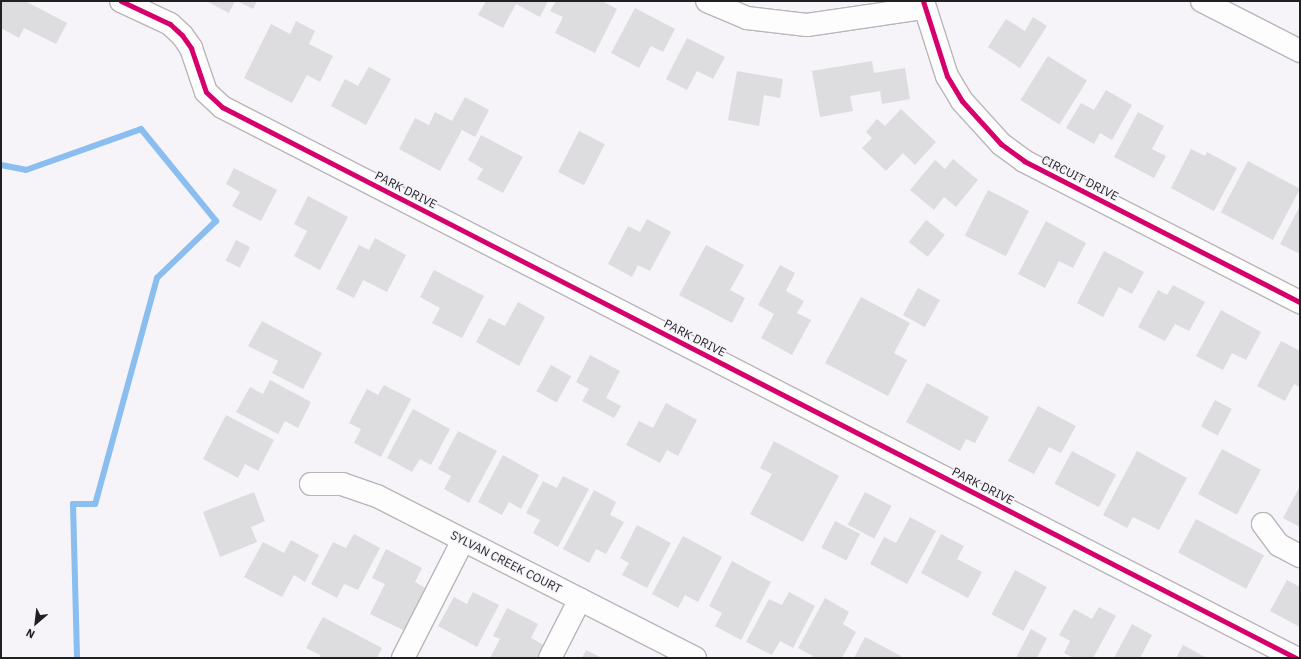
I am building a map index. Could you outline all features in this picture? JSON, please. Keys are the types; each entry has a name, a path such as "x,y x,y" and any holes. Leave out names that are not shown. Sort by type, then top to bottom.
{"street":[{"name":"PARK DRIVE","path":"121,1 170,24 182,35 191,48 206,92 222,107 1296,658"},
{"path":"707,1 747,18 807,25 923,4"},
{"path":"1202,1 1300,51"},
{"name":"CIRCUIT DRIVE","path":"923,4 948,76 962,101 1001,144 1024,161 1300,302"},
{"name":"SYLVAN CREEK COURT","path":"311,484 342,484 377,496 695,658"},
{"path":"1263,524 1279,545 1300,556"},
{"path":"403,658 463,540"},
{"path":"550,658 580,599"}],"building":[{"path":"1,1 25,1 67,23 56,44 24,28 19,38 1,28"},
{"path":"206,1 235,1 229,13"},
{"path":"237,1 257,1 253,9"},
{"path":"486,1 548,1 540,17 516,4 503,28 478,15"},
{"path":"556,1 602,1 617,9 595,53 555,33 563,17 550,11"},
{"path":"635,8 675,29 663,52 651,46 639,68 611,53"},
{"path":"1033,17 1047,26 1020,68 988,47 1006,19 1025,31"},
{"path":"296,21 315,31 309,44 333,56 320,82 307,75 292,103 244,78 271,24 290,34"},
{"path":"687,38 725,57 713,79 697,71 687,90 666,79"},
{"path":"1048,56 1087,80 1059,124 1020,100"},
{"path":"872,61 874,73 905,68 910,99 882,104 880,91 850,96 853,111 820,117 812,71"},
{"path":"369,67 391,79 366,125 331,106 345,79 358,86"},
{"path":"737,71 783,79 780,98 764,95 759,126 728,120"},
{"path":"1106,90 1132,105 1112,140 1100,133 1094,144 1066,128 1081,103 1094,110"},
{"path":"465,97 489,110 475,137 462,130 440,171 399,149 415,118 429,125 435,112 452,121"},
{"path":"901,109 936,142 915,165 903,153 886,171 862,148 872,138 866,132 877,119 885,126"},
{"path":"1138,112 1164,126 1152,149 1166,156 1154,178 1114,157"},
{"path":"579,131 605,144 584,185 558,172"},
{"path":"481,135 523,157 503,193 477,179 483,169 468,160"},
{"path":"1191,149 1205,156 1207,152 1237,168 1214,211 1171,188"},
{"path":"953,159 978,180 956,207 944,197 934,210 910,190 935,160 945,169"},
{"path":"1248,161 1300,189 1273,240 1221,212"},
{"path":"234,168 277,190 261,221 232,206 240,192 226,184"},
{"path":"988,190 1029,211 1006,256 965,235"},
{"path":"308,196 348,217 320,270 294,256 307,231 294,224"},
{"path":"1300,206 1300,254 1280,244"},
{"path":"647,219 671,232 650,271 638,265 632,277 608,264 628,226 640,232"},
{"path":"926,220 945,235 928,257 909,242"},
{"path":"1046,221 1086,243 1073,268 1059,261 1045,288 1018,274"},
{"path":"375,238 406,255 387,292 363,280 354,298 336,289 359,245 369,250"},
{"path":"236,240 250,247 240,268 226,260"},
{"path":"706,245 744,265 730,290 745,298 732,323 679,295"},
{"path":"1104,251 1144,272 1132,294 1119,287 1103,317 1077,303"},
{"path":"780,265 795,273 786,291 804,301 797,313 811,320 792,355 761,338 774,314 758,305"},
{"path":"434,270 484,296 462,338 432,323 440,308 420,297"},
{"path":"1173,285 1205,302 1189,331 1175,324 1165,341 1138,327 1158,290 1167,295"},
{"path":"918,288 940,300 925,327 903,315"},
{"path":"861,297 910,323 894,353 907,360 888,396 825,363"},
{"path":"518,302 545,317 519,366 476,342 489,318 505,326"},
{"path":"1221,310 1261,332 1246,360 1232,353 1223,370 1196,356"},
{"path":"262,321 322,353 303,389 272,373 278,361 248,346"},
{"path":"1281,341 1300,351 1300,387 1294,384 1285,401 1257,386"},
{"path":"590,355 620,371 606,398 621,406 614,418 582,401 589,389 576,382"},
{"path":"551,365 571,376 557,402 536,391"},
{"path":"270,380 311,402 298,428 285,421 278,434 236,412 250,387 263,394"},
{"path":"927,383 989,417 975,443 966,439 960,451 906,422"},
{"path":"384,385 411,399 381,457 354,443 361,429 349,423 367,389 378,395"},
{"path":"1215,400 1232,409 1218,435 1201,426"},
{"path":"666,403 697,420 678,456 667,450 660,463 626,445 639,421 653,428"},
{"path":"1038,406 1076,426 1061,453 1049,447 1034,474 1008,461"},
{"path":"413,409 450,429 431,465 420,459 412,472 387,458"},
{"path":"226,415 274,440 258,471 245,464 238,478 203,459"},
{"path":"458,431 497,451 469,503 444,489 451,476 438,469"},
{"path":"774,441 839,476 803,542 750,514 772,474 760,468"},
{"path":"1222,449 1261,470 1237,515 1198,494"},
{"path":"1072,451 1116,474 1099,507 1055,484"},
{"path":"1137,451 1187,478 1159,530 1133,517 1127,528 1103,515"},
{"path":"503,455 539,475 521,509 509,502 502,515 478,502"},
{"path":"563,476 589,489 558,547 533,533 540,520 526,513 543,481 557,488"},
{"path":"1300,486 1300,527 1283,518"},
{"path":"594,490 616,502 610,515 624,522 606,554 596,549 589,563 563,549"},
{"path":"254,492 265,521 251,527 257,542 220,557 203,512"},
{"path":"865,492 891,506 874,539 848,525"},
{"path":"910,517 936,531 907,584 870,564 884,537 896,543"},
{"path":"1196,519 1264,555 1246,589 1178,553"},
{"path":"835,521 860,534 846,560 821,548"},
{"path":"637,525 671,543 647,588 622,575 629,563 620,558"},
{"path":"354,534 380,548 358,590 344,584 337,598 311,584 333,542 346,548"},
{"path":"941,534 964,546 957,559 982,572 968,598 921,573"},
{"path":"683,536 722,557 698,602 685,595 678,608 652,594"},
{"path":"291,540 319,555 305,582 294,575 282,597 244,577 263,542 284,553"},
{"path":"386,549 422,568 415,582 427,589 405,631 370,614 385,584 372,578"},
{"path":"732,561 771,582 741,640 715,626 722,613 709,606"},
{"path":"1015,570 1047,587 1023,631 992,614"},
{"path":"1287,580 1300,587 1300,627 1270,611"},
{"path":"473,592 499,605 477,647 438,626 454,597 467,604"},
{"path":"789,592 815,606 793,648 780,641 772,655 746,642 769,599 782,605"},
{"path":"825,598 849,612 843,624 856,632 842,658 811,658 813,656 798,648"},
{"path":"1099,607 1116,616 1093,658 1074,658 1064,653 1070,641 1059,635 1074,609 1092,619"},
{"path":"507,608 538,624 531,638 544,645 538,658 490,658 500,639 493,636"},
{"path":"323,617 382,648 377,658 319,658 320,655 306,648"},
{"path":"1132,624 1152,635 1140,658 1114,658"},
{"path":"1031,629 1047,638 1037,658 1016,658"},
{"path":"865,637 901,656 900,658 854,658"},
{"path":"1183,645 1207,658 1176,658"},
{"path":"586,650 602,658 582,658"}],"waterway":[{"path":"1,165 26,170 141,129 216,221 157,278 95,504 73,504 77,658"}],"cycle path":[{"path":"121,1 170,24 182,35 191,48 206,92 222,107 1296,658"},
{"path":"923,1 947,76 962,101 1001,144 1024,161 1300,302"}]}
